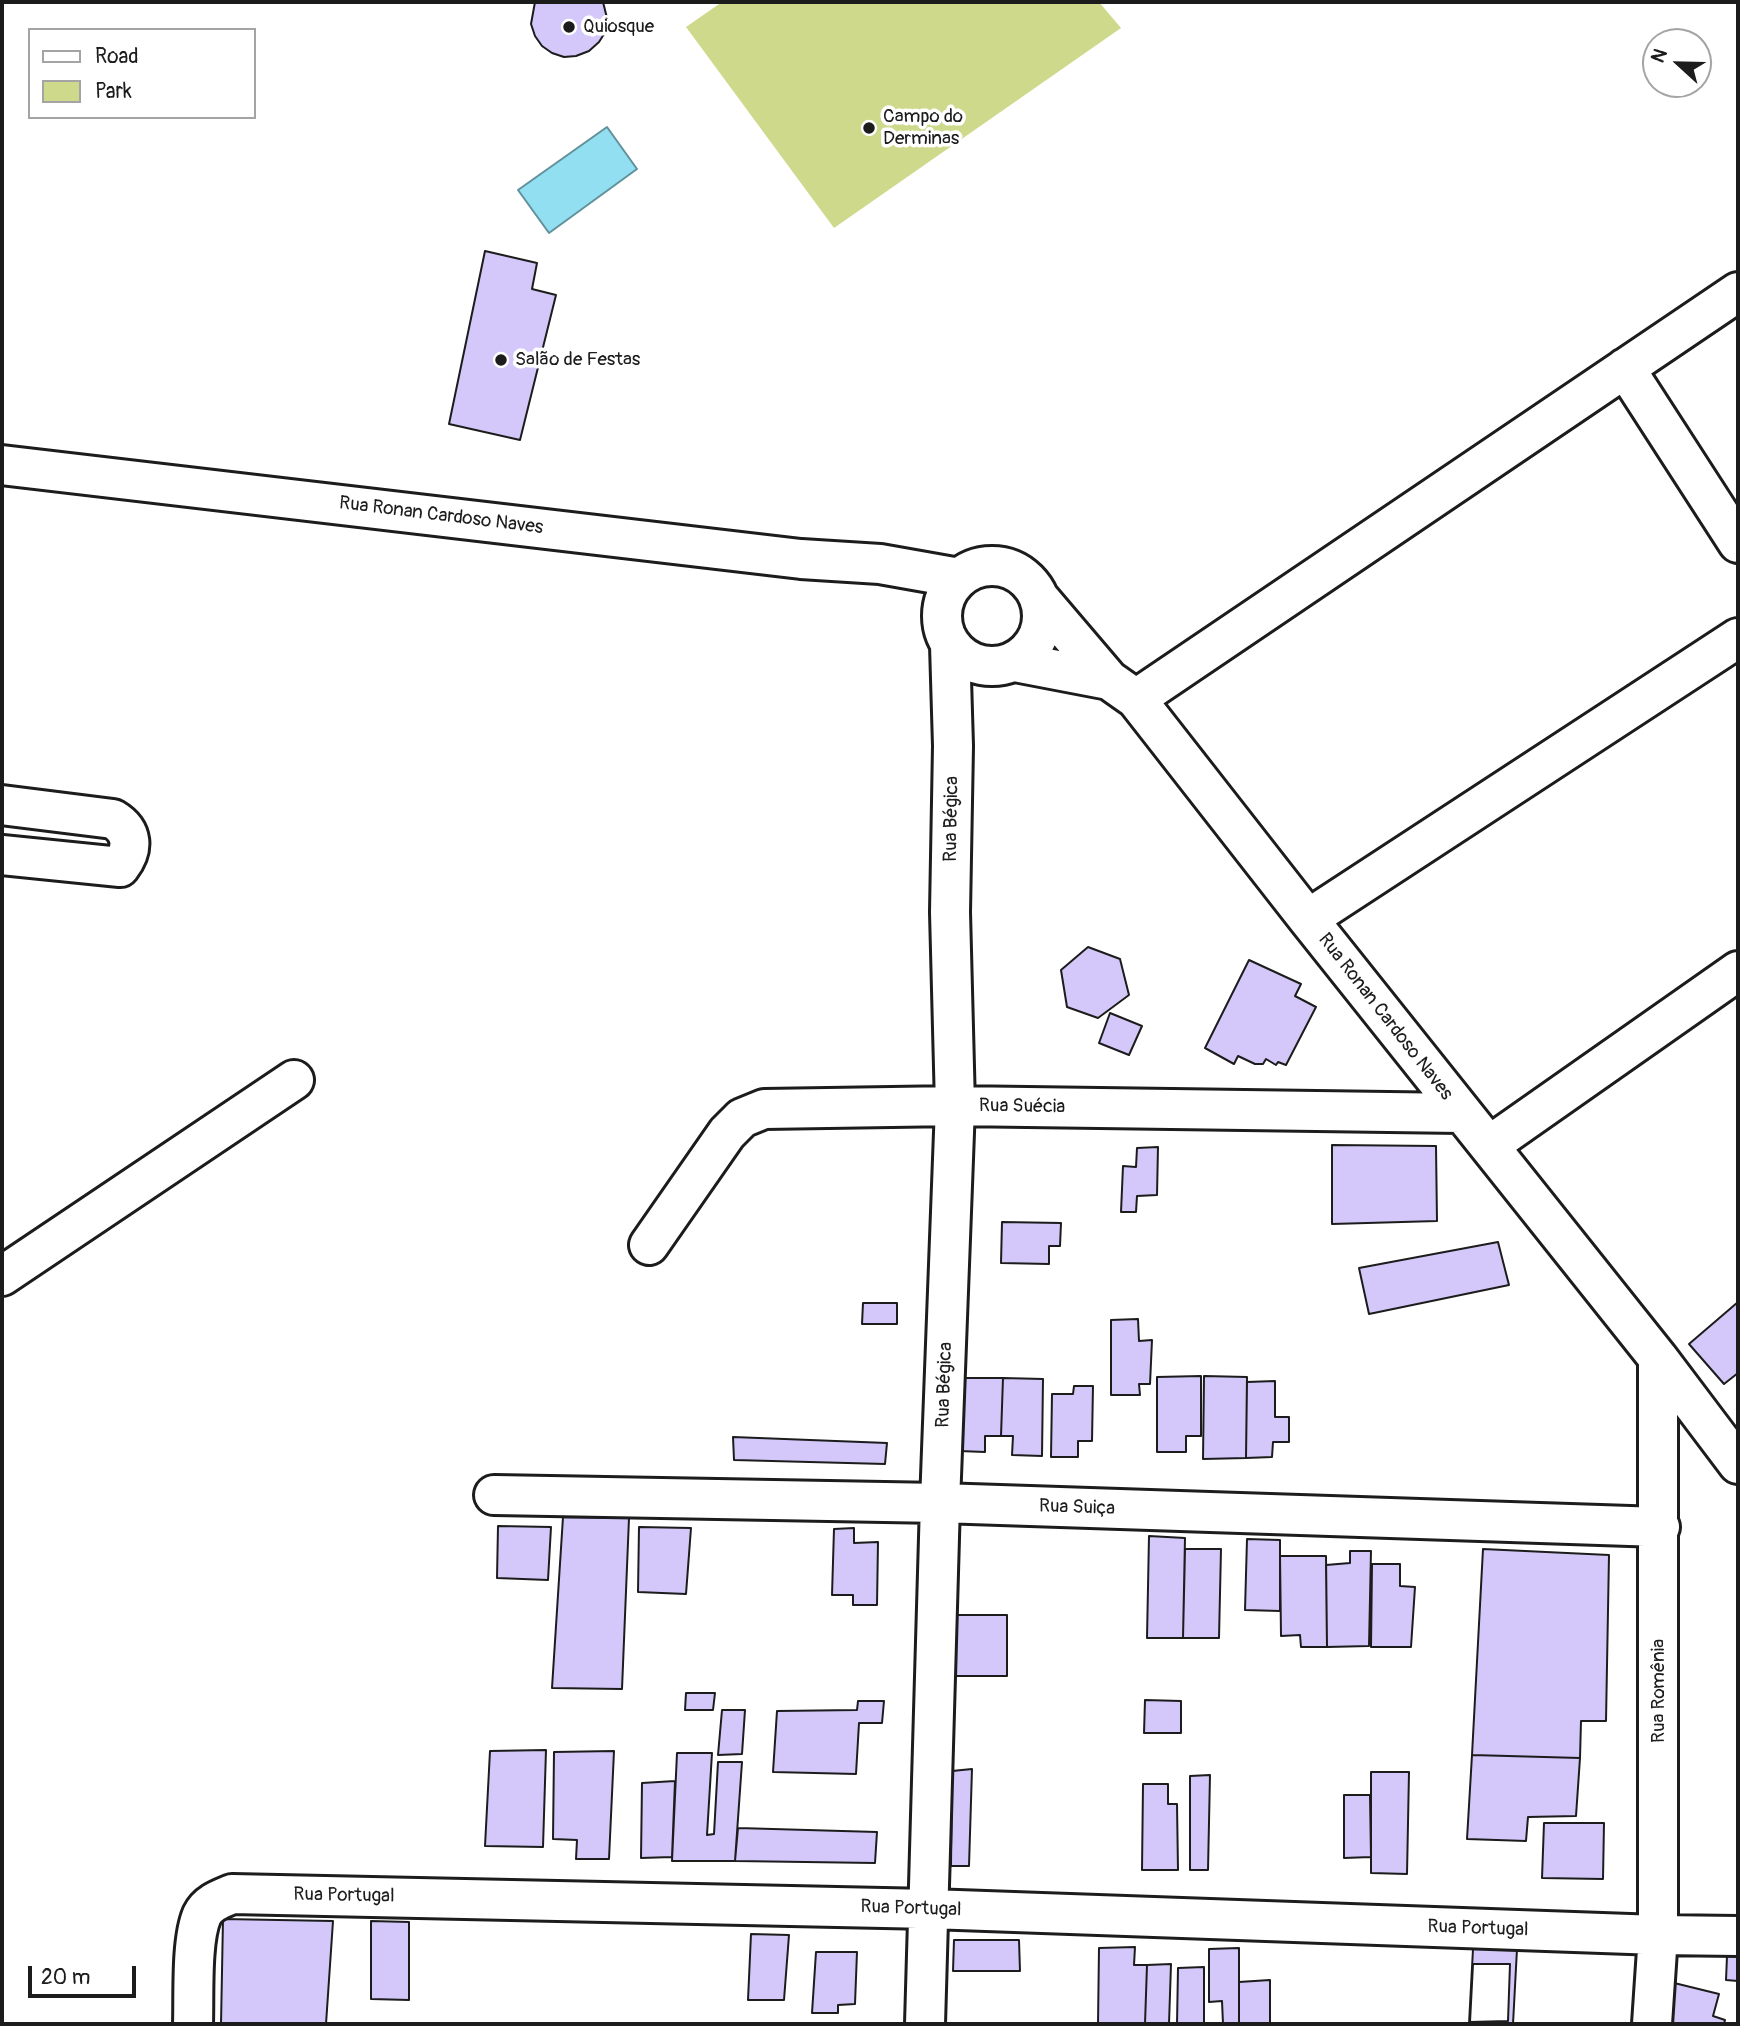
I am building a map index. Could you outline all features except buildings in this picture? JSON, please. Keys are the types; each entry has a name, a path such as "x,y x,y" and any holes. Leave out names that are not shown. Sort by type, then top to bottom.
{"street":[{"path":"880,564 946,633 968,661 1004,664 1122,689 1625,368 1738,292"},
{"path":"1625,368 1738,543"},
{"name":"Rua Ronan Cardoso Naves","path":"2,465 802,559 880,564 959,578"},
{"path":"946,633 945,597 959,578 981,567 1005,566 1027,578 1040,599 1043,623 1034,646 1004,664"},
{"name":"Rua Ronan Cardoso Naves","path":"1040,599 1122,689 1308,919 1461,1113 1490,1145 1738,1464"},
{"name":"Rua Bégica","path":"925,2024 955,1106 950,912 953,746 946,633"},
{"path":"1308,919 1738,638"},
{"name":"Rua Bégica","path":"953,746 1004,664"},
{"path":"2,855 120,867 128,857 129,848 124,826 113,819 3,815"},
{"path":"1490,1145 1738,971"},
{"path":"2,1276 293,1080"},
{"name":"Rua Suécia","path":"649,1245 727,1133 742,1118 764,1109 955,1106 1461,1113"},
{"name":"Rua Romênia","path":"1652,2024 1658,1935 1658,1359"},
{"name":"Rua Suiça","path":"494,1495 940,1503 1660,1527"},
{"name":"Rua Portugal","path":"193,2024 197,1933 203,1913 214,1901 232,1894 930,1909 1738,1936"}],"green space":[{"name":"Campo do Derminas","path":"722,2 1099,2 1121,28 834,228 686,27"}],"water":[{"path":"607,127 637,169 549,233 518,190"}],"place":[{"name":"Quiosque","path":"569,27"},
{"name":"Campo do Derminas","path":"869,128"},
{"name":"Salão de Festas","path":"501,360"}]}
